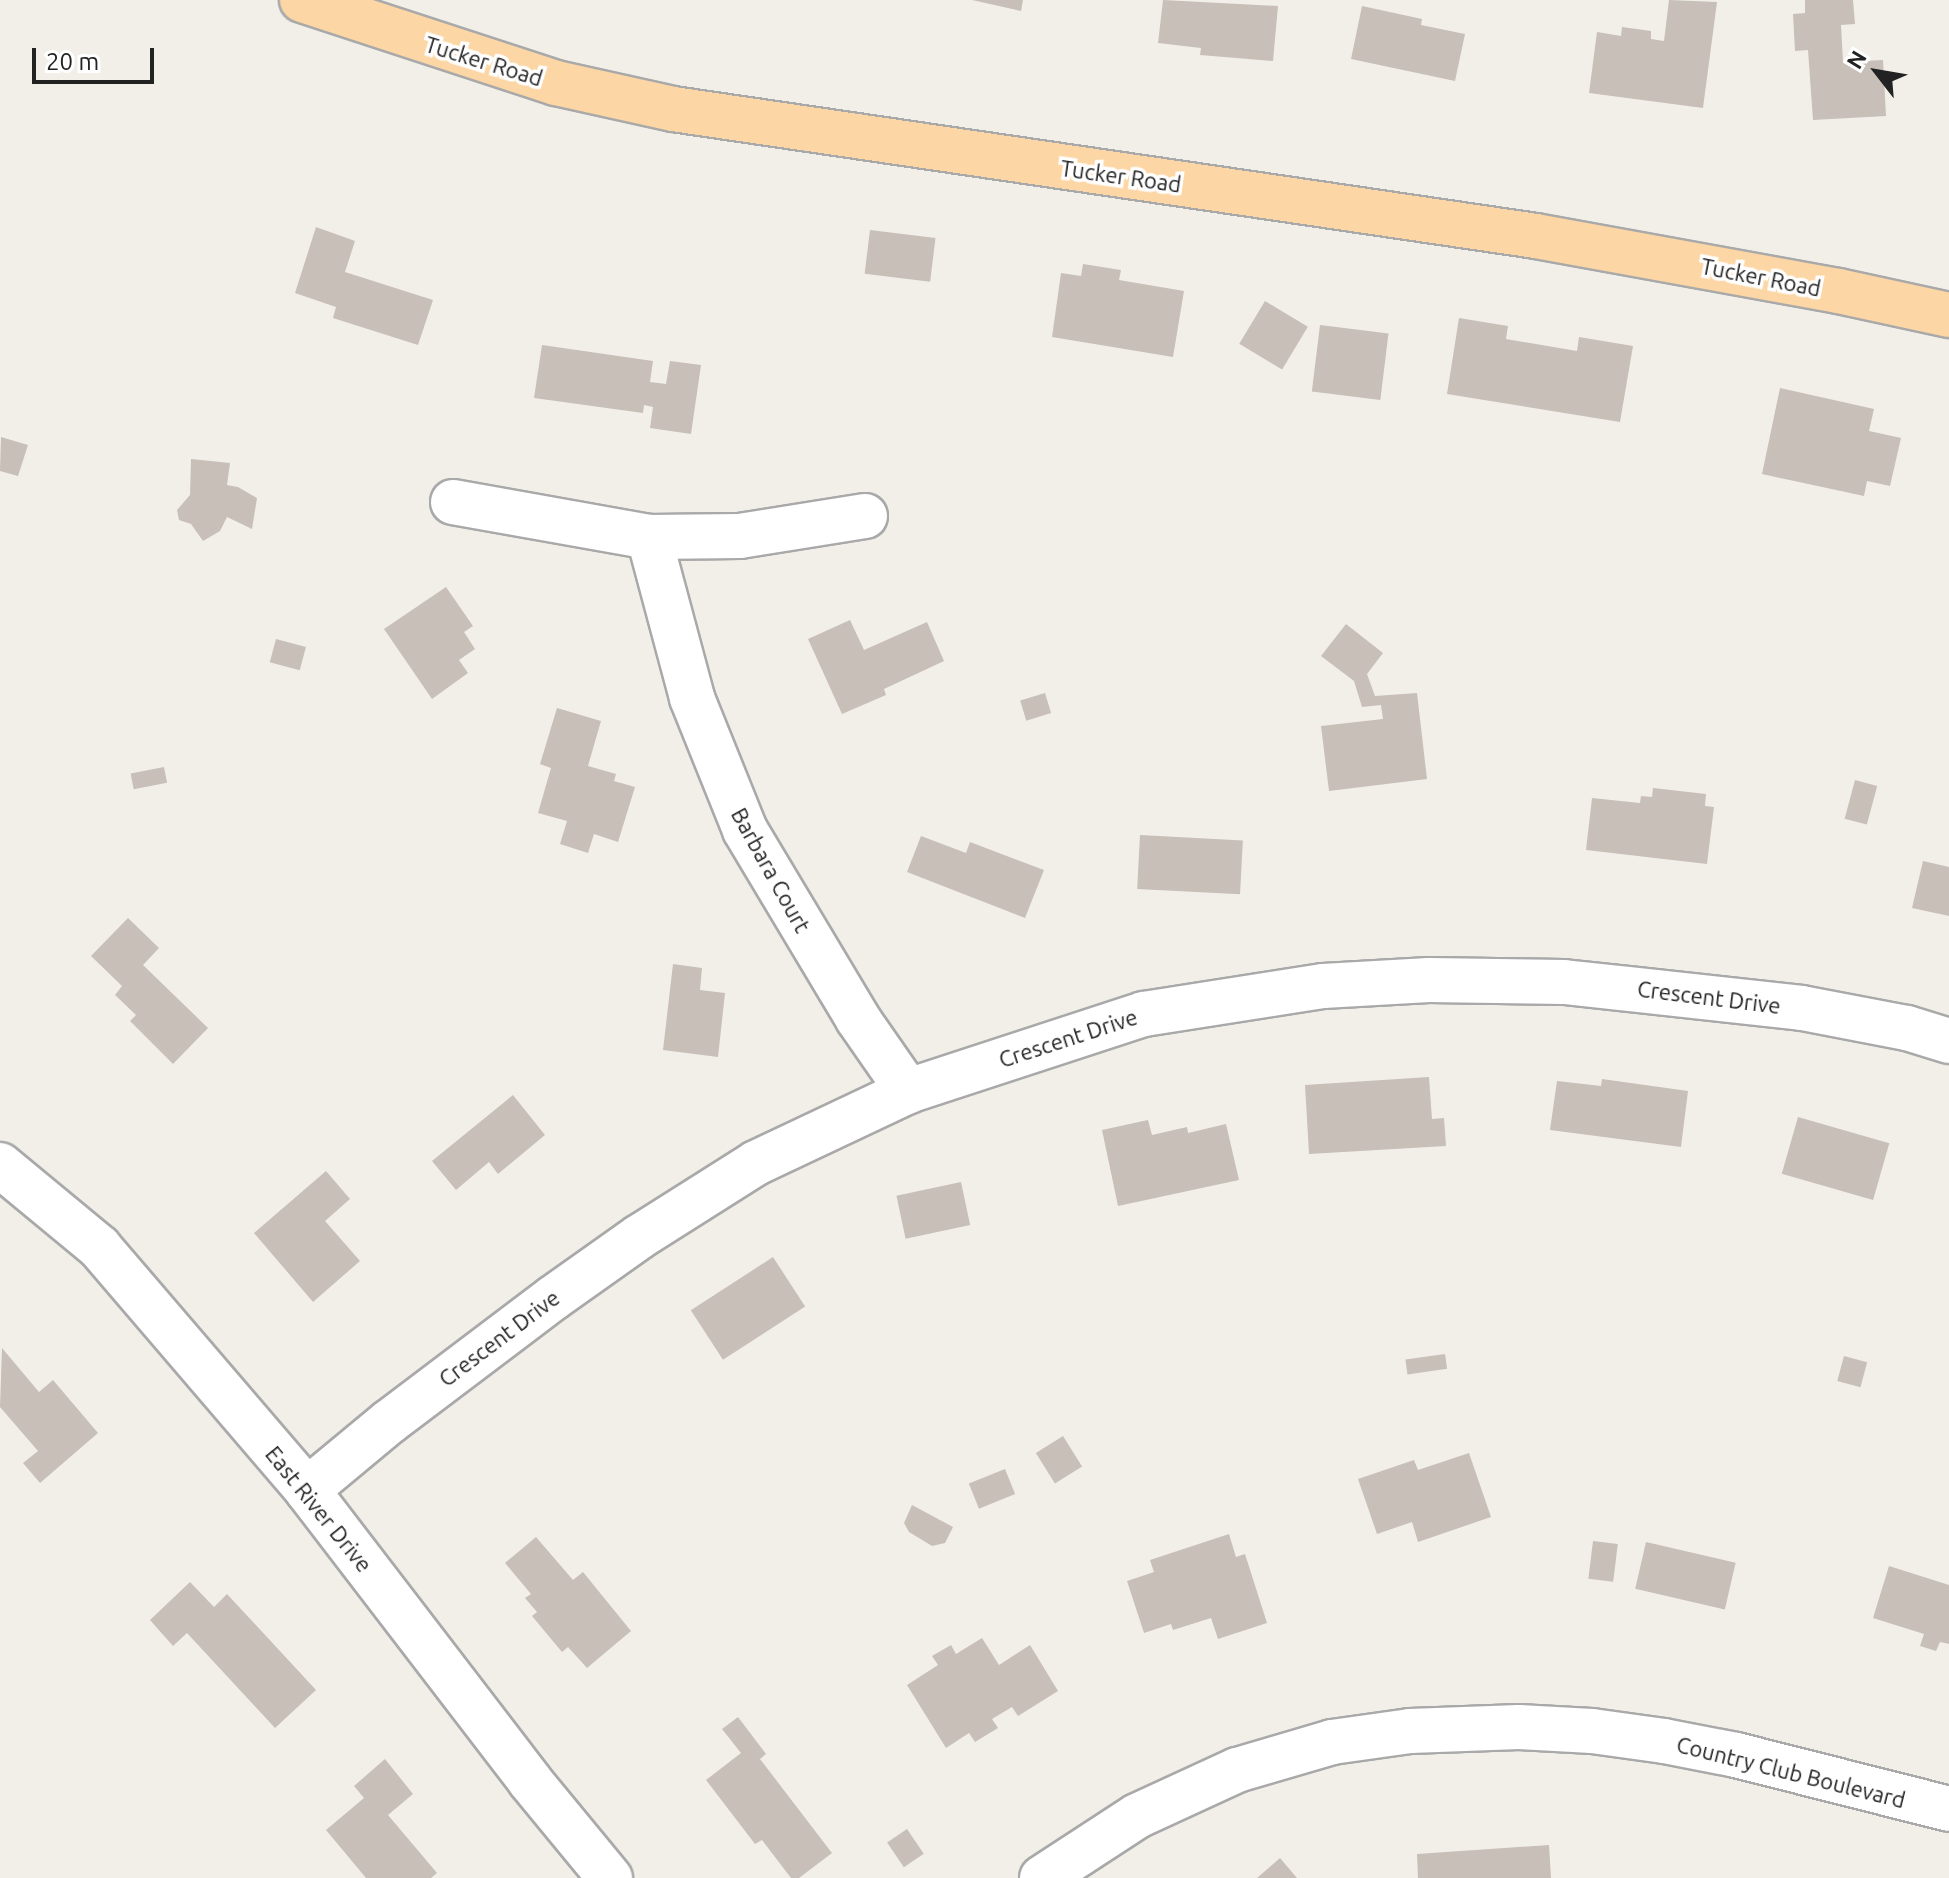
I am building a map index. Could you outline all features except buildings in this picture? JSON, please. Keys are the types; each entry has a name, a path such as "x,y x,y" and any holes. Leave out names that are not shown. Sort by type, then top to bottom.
{"main road":[{"name":"Tucker Road","path":"302,0 556,83 673,109 1536,236 1838,291 1949,315"}],"street":[{"path":"453,502 649,537 740,536 865,516"},
{"name":"Barbara Court","path":"649,537 692,698 745,830 858,1019 908,1091"},
{"name":"Crescent Drive","path":"307,1490 469,1359 639,1237 756,1163 908,1091 1144,1014 1286,990 1416,981 1564,982 1671,991 1854,1017 1949,1041"},
{"name":"East River Drive","path":"0,1165 99,1247 307,1490 530,1781 610,1878"},
{"name":"Country Club Boulevard","path":"1042,1878 1137,1816 1203,1783 1284,1754 1332,1742 1410,1731 1519,1727 1606,1733 1736,1755 1949,1809"}]}
